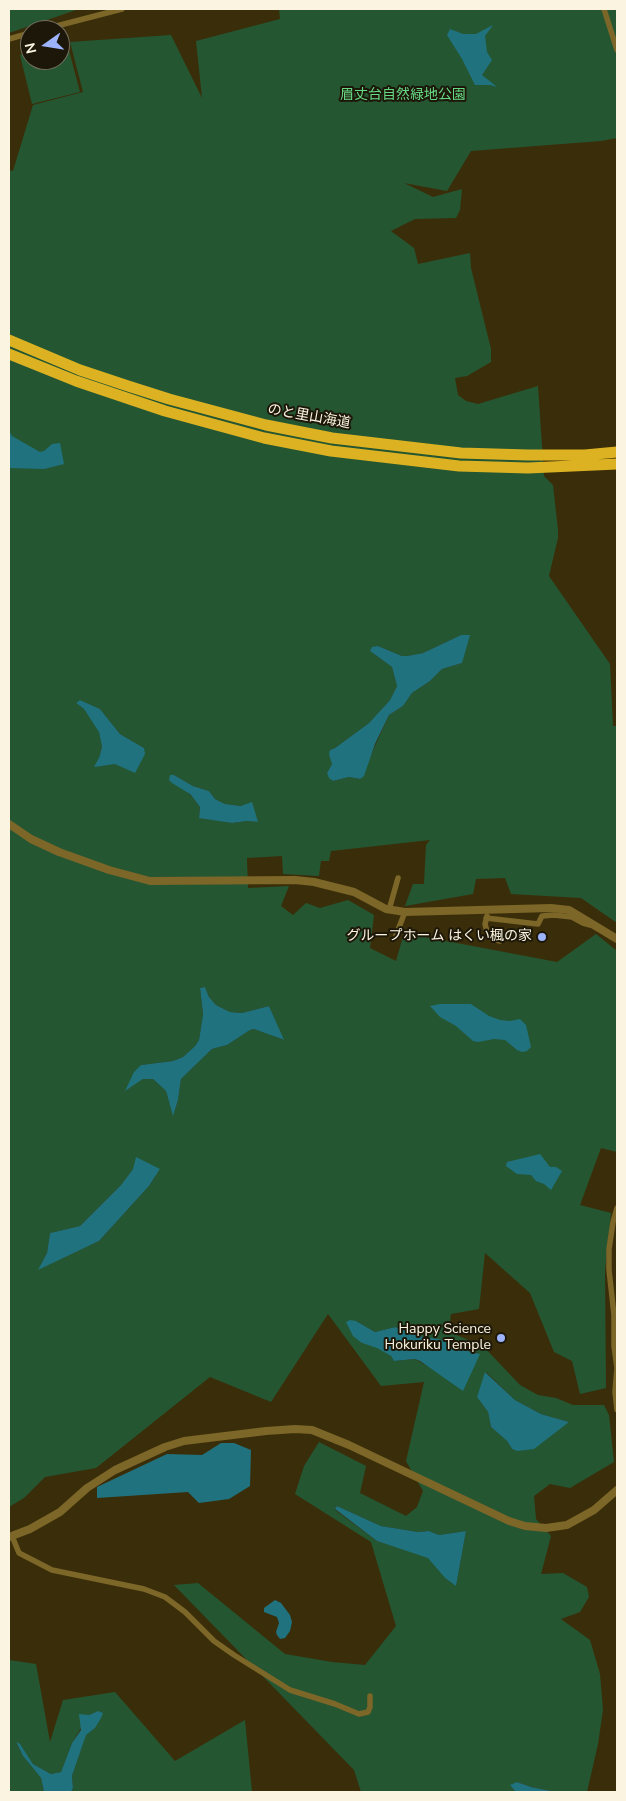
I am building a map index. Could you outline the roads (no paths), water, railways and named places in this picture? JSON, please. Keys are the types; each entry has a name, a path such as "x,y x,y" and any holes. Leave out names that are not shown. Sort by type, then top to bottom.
{"highway":[{"name":"のと里山海道","path":"9,340 80,370 168,399 266,425 399,446 461,453 528,455 617,452"},
{"name":"のと里山海道","path":"9,354 76,381 165,411 264,438 331,451 460,466 528,468 617,464"}],"street":[{"path":"70,22 122,9"},
{"path":"604,9 617,50"},
{"path":"9,824 58,852 109,870 150,881 295,880 314,882 354,892 389,910 405,912 551,908 569,910 617,939"},
{"path":"389,910 398,878"},
{"path":"488,909 485,924 487,932 492,938 500,941"},
{"path":"396,935 405,912"},
{"path":"486,918 538,924 542,916 572,917 583,923 595,926"},
{"path":"617,1208 613,1222 609,1263 617,1368 615,1392 617,1410"},
{"path":"370,1696 368,1712 359,1714 335,1704 290,1690 214,1641 185,1612 165,1597 144,1589 52,1570 19,1553 10,1536 30,1529 60,1512 87,1488 114,1470 165,1446 184,1441 266,1431 312,1430 349,1445 509,1521 525,1526 546,1528 567,1525 594,1510 617,1490"}],"water":[{"path":"493,25 485,36 487,52 492,60 482,75 497,87 475,85 447,35 450,29 463,34 476,34"},
{"path":"9,431 12,436 40,452 52,444 60,443 64,464 44,469 9,468"},
{"path":"461,635 470,635 462,663 442,669 430,681 412,693 403,706 389,715 375,744 364,776 360,779 349,777 333,781 329,778 327,773 332,764 329,754 330,750 369,723 390,700 397,686 392,667 370,651 372,647 378,646 402,656 407,656 423,653"},
{"path":"80,700 100,709 120,734 144,748 145,754 135,773 115,764 94,767 102,747 99,732 84,709 76,703"},
{"path":"170,775 174,775 193,786 209,791 215,799 225,804 241,806 252,802 258,822 232,823 199,818 200,807 190,794 169,780"},
{"path":"205,987 209,997 216,1005 230,1012 242,1013 269,1006 284,1040 254,1029 227,1045 212,1049 181,1079 178,1100 173,1116 166,1091 153,1079 143,1079 125,1091 134,1072 141,1065 173,1061 183,1057 195,1046 199,1040 203,1014 200,988"},
{"path":"440,1004 471,1004 489,1016 500,1020 520,1019 526,1025 531,1047 527,1051 522,1052 505,1040 473,1041 456,1026 440,1017 430,1006"},
{"path":"540,1154 550,1167 556,1167 562,1171 551,1190 544,1184 536,1181 531,1175 517,1174 506,1166 507,1162"},
{"path":"136,1157 160,1169 149,1186 99,1241 38,1270 47,1253 50,1233 80,1226 121,1185 133,1169"},
{"path":"350,1320 356,1321 375,1332 395,1327 419,1336 456,1342 464,1350 480,1354 463,1391 420,1361 415,1359 394,1361 391,1356 377,1348 362,1343 353,1336 346,1322"},
{"path":"485,1372 515,1400 541,1414 569,1422 534,1449 517,1451 512,1449 507,1441 491,1427 488,1412 477,1397"},
{"path":"221,1443 234,1443 251,1450 250,1486 229,1499 199,1503 188,1492 97,1498 97,1487 167,1454 202,1455"},
{"path":"337,1506 381,1526 418,1532 429,1531 439,1535 466,1531 456,1586 445,1578 428,1558 377,1541 335,1509"},
{"path":"275,1600 281,1603 290,1615 292,1622 290,1631 285,1638 280,1639 276,1632 279,1623 277,1617 264,1612 264,1608"},
{"path":"98,1711 103,1713 95,1728 86,1735 72,1776 73,1788 71,1792 44,1792 41,1778 23,1756 16,1742 20,1744 33,1764 51,1774 61,1772 72,1743 81,1730 79,1714 89,1715"},
{"path":"517,1782 556,1792 516,1792 510,1785"}],"place":[{"name":"グループホーム はくい楓の家","path":"542,937"},
{"name":"Happy Science Hokuriku Temple","path":"501,1338"}],"park label":[{"name":"眉丈台自然緑地公園","path":"403,96"}]}
